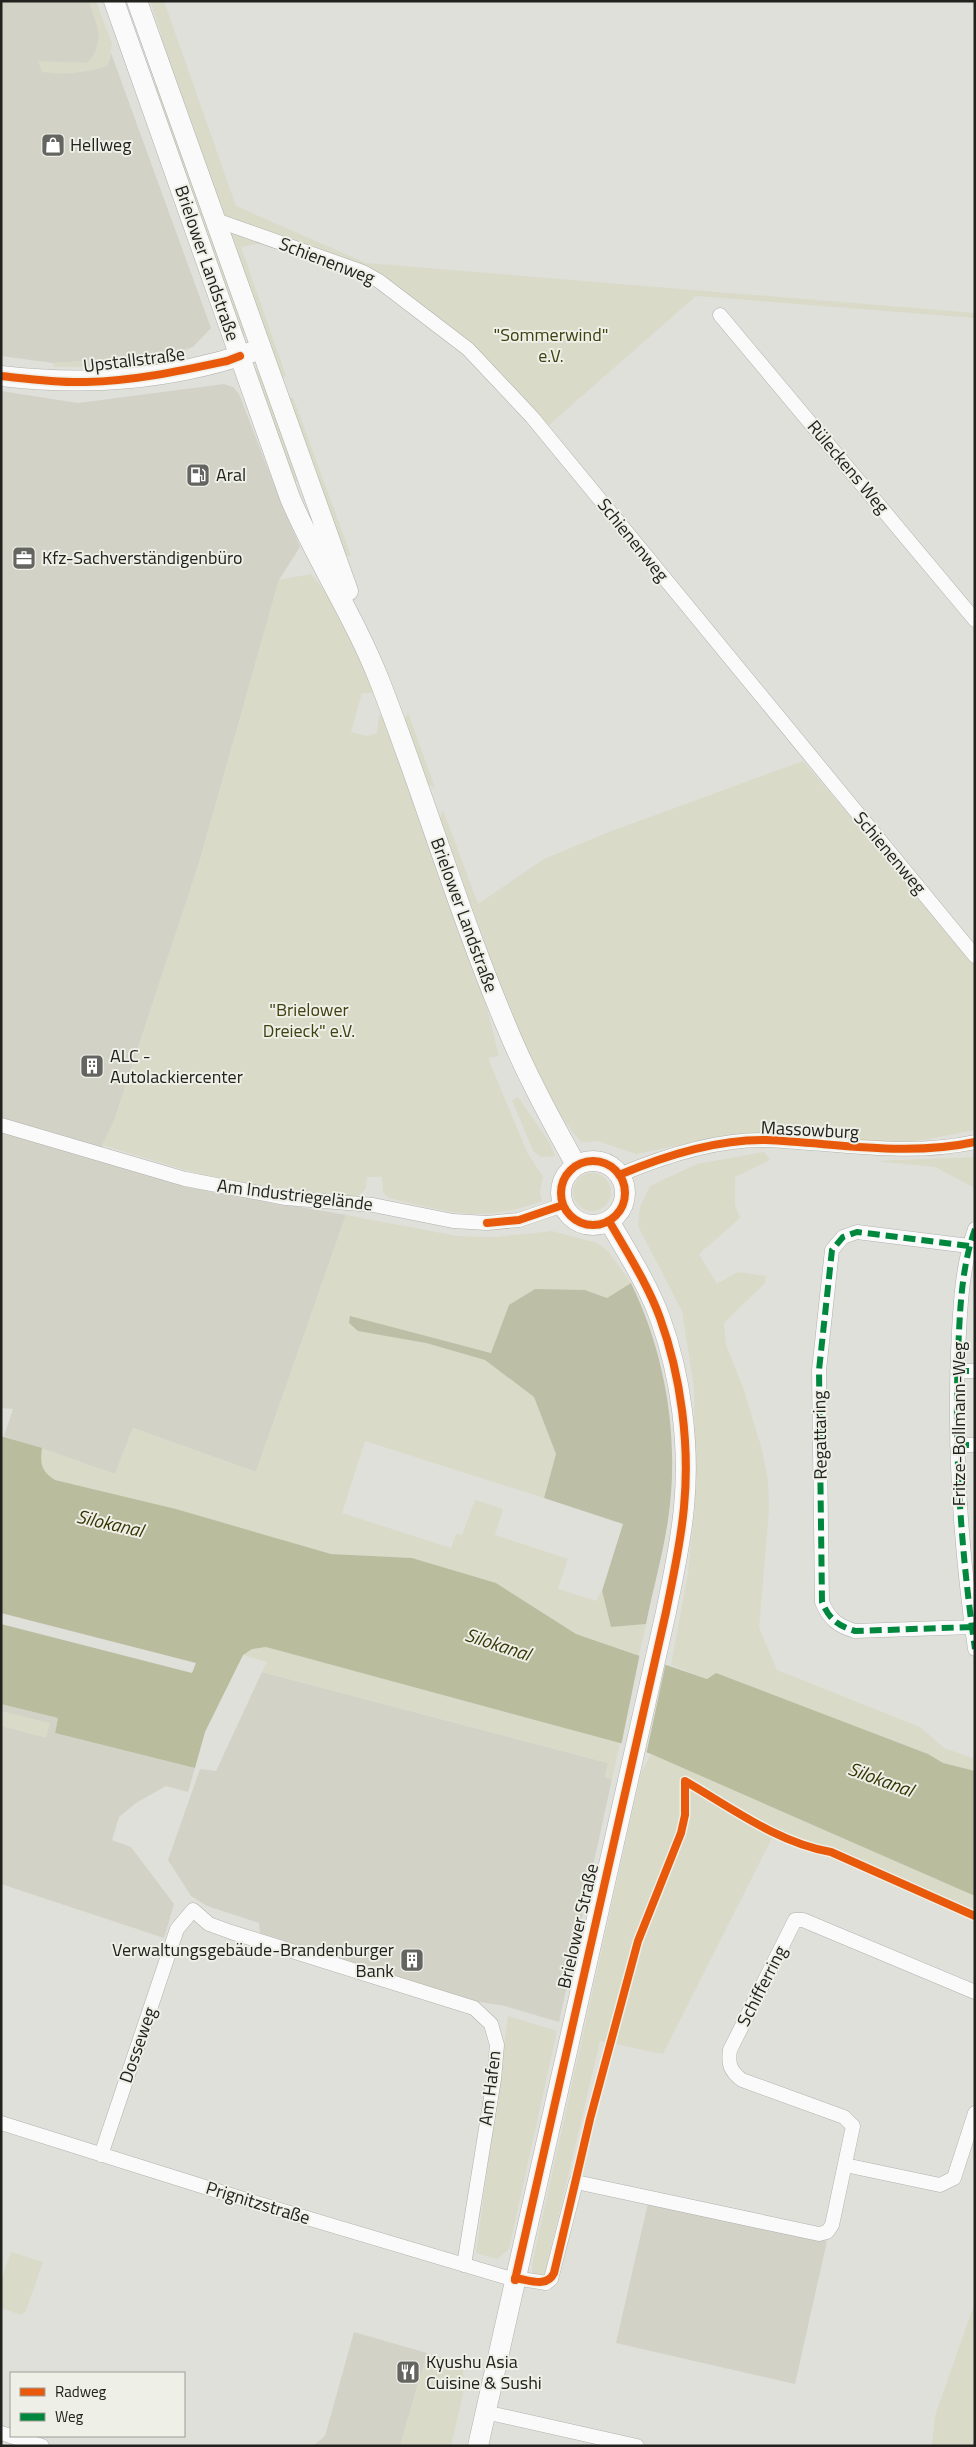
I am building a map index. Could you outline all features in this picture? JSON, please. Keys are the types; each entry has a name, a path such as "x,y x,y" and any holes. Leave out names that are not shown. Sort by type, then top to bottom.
{"main road":[{"name":"Brielower Landstraße","path":"114,1 290,498 307,537 370,657 466,926 505,1024 544,1106 576,1165"},
{"name":"Brielower Landstraße","path":"137,1 331,548 367,639 370,657"},
{"name":"Upstallstraße","path":"1,376 76,382 123,380 227,361 261,349"},
{"path":"589,1160 604,1162 611,1166 619,1176 623,1182 624,1200 616,1215 609,1221 592,1225 582,1223 568,1214 560,1196 564,1178 576,1165 589,1160"},
{"name":"Brielower Straße","path":"478,2446 658,1645 672,1580 684,1507 685,1471 680,1396 660,1318 633,1263 609,1221"}],"street":[{"name":"Schienenweg","path":"216,220 363,272 379,281 468,349 532,417 975,956"},
{"name":"Rüleckens Weg","path":"720,315 975,620"},
{"name":"Am Industriegelände","path":"1,1125 185,1179 286,1198 373,1205 452,1221 487,1223 519,1220 563,1206"},
{"name":"Massowburg","path":"619,1176 650,1162 687,1151 718,1145 764,1140 885,1150 975,1142"},
{"name":"Fritze-Bollmann-Weg","path":"975,1229 969,1246 963,1279 957,1371 959,1514 975,1649"},
{"name":"Regattaring","path":"969,1246 857,1232 843,1237 832,1250 819,1370 822,1602 826,1612 840,1627 855,1630 972,1627"},
{"path":"957,1371 975,1371"},
{"path":"957,1445 975,1445"},
{"name":"Dosseweg","path":"100,2155 177,1929 193,1910"},
{"name":"Am Hafen","path":"193,1910 209,1924 231,1932 474,2008 491,2024 497,2045 494,2079 464,2265"},
{"name":"Schifferring","path":"515,2279 546,2283 551,2280 576,2182 819,2234 827,2232 832,2225 853,2126 844,2117 742,2080 730,2068 730,2050 795,1920 803,1920 975,1992"},
{"path":"845,2165 940,2185 954,2178 975,2113"},
{"name":"Prignitzstraße","path":"1,2123 100,2155 515,2279"},
{"path":"485,2412 637,2446"},
{"path":"14,2437 42,2446"}],"shaded area":[{"path":"1,1 89,1 100,34 95,55 87,63 38,62 107,66 111,53 211,328 193,347 155,356 53,363 1,356"},
{"path":"224,384 233,387 239,394 300,547 279,580 200,860 114,1121 97,1160 213,1192 346,1215 256,1472 133,1428 115,1474 4,1436 13,1409 1,1408 1,391 78,403"},
{"path":"631,1283 653,1339 667,1398 671,1429 671,1490 666,1533 646,1624 611,1627 602,1591 623,1524 544,1498 556,1454 534,1397 485,1360 426,1343 358,1331 349,1323 350,1316 491,1353 509,1305 535,1289 585,1290 607,1298"},
{"path":"262,1672 608,1763 605,1777 612,1779 559,2022 505,2006 468,2000 260,1933 259,1923 207,1906 191,1896 168,1860 200,1769 216,1771"},
{"path":"1,1704 58,1718 55,1733 195,1768 188,1792 166,1786 136,1803 119,1817 112,1840 131,1847 174,1904 164,1938 1,1884"},
{"path":"648,2203 827,2241 795,2384 616,2343"},
{"path":"354,2332 427,2353 400,2446 313,2446 325,2436"}],"green space":[{"path":"89,1 96,1 112,44 107,66 75,73 42,72 38,61 87,63 93,55 99,40 95,18"},
{"name":"\"Sommerwind\" e.V.","path":"150,1 164,1 236,206 366,263 975,313 975,318 696,296 549,425 465,340 400,292 267,242 241,247 286,376 281,378 163,55 161,34"},
{"path":"150,83 154,83 161,91 245,333 243,338"},
{"path":"193,347 178,354 144,363 53,367 53,363 155,356"},
{"path":"255,367 263,379 299,481 294,483 251,368"},
{"path":"293,397 351,556 342,556 289,399"},
{"name":"\"Brielower Dreieck\" e.V.","path":"311,574 345,616 376,693 362,693 351,732 367,736 377,733 379,714 384,720 486,1004 499,1056 488,1058 527,1152 543,1177 540,1192 542,1201 501,1212 482,1214 448,1211 388,1198 383,1192 382,1177 367,1177 366,1188 357,1197 225,1182 102,1145 114,1121 200,860 279,580"},
{"path":"408,713 435,788 427,784 404,719"},
{"path":"803,761 975,963 975,1130 924,1140 888,1144 715,1138 636,1154 598,1141 581,1142 556,1111 519,1039 440,817 443,810 478,904 544,859 609,832"},
{"path":"518,1097 550,1143 555,1156 541,1157 533,1151 512,1100"},
{"path":"764,1152 770,1160 735,1177 735,1205 740,1218 699,1254 717,1284 738,1272 766,1276 765,1283 724,1323 726,1345 743,1387 762,1450 768,1480 769,1510 759,1628 777,1670 920,1727 944,1748 975,1759 975,1771 942,1763 928,1754 716,1673 707,1679 671,1665 688,1573 695,1507 694,1388 682,1311 638,1226 640,1207 650,1186 697,1164"},
{"path":"975,1157 975,1188 935,1167 875,1161"},
{"path":"592,1173 599,1174 605,1179 610,1185 610,1199 605,1205 599,1210 592,1211 585,1210 579,1205 574,1199 573,1192 574,1185 579,1179 585,1174"},
{"path":"346,1215 457,1236 496,1237 552,1231 597,1243 608,1251 631,1283 607,1298 585,1290 509,1305 492,1353 350,1317 426,1343 485,1360 534,1397 556,1454 544,1498 365,1441 342,1513 451,1548 456,1534 462,1535 475,1500 503,1509 495,1535 568,1559 558,1589 596,1601 602,1591 611,1627 646,1624 639,1655 576,1634 496,1583 412,1558 331,1554 176,1509 55,1480 44,1470 41,1458 42,1448 115,1474 133,1428 256,1472"},
{"path":"266,1647 620,1743 612,1779 605,1777 608,1763 262,1672 267,1662 243,1655 252,1649"},
{"path":"1,1711 50,1723 46,1738 1,1726"},
{"path":"651,1754 975,1896 975,1913 825,1846 817,1855 773,1836 663,2054 600,2041 545,2273 540,2277 532,2273 532,2264 641,1773"},
{"path":"508,2016 557,2031 509,2249 497,2259 476,2253"},
{"path":"11,2252 43,2262 26,2311 21,2315 1,2308 1,2280"},
{"path":"975,2302 975,2446 932,2446 935,2416"},
{"path":"427,2353 463,2363 464,2390 451,2446 400,2446"}],"water":[{"name":"Silokanal","path":"1,1436 42,1448 42,1466 55,1480 176,1509 331,1554 412,1558 496,1583 576,1634 707,1679 716,1673 928,1754 943,1763 975,1771 975,1896 651,1754 620,1743 266,1647 252,1649 243,1655 205,1732 195,1768 55,1733 58,1718 1,1704 1,1624 192,1673 196,1663 1,1613"}],"pier":[{"path":"640,1653 666,1662 646,1755 621,1746"}],"marked path":[{"path":"975,1229 964,1275 957,1390 962,1538 975,1649"},
{"path":"969,1246 857,1232 843,1237 832,1250 819,1370 822,1602 828,1613 839,1624 855,1631 972,1627"},
{"path":"957,1371 975,1371"},
{"path":"957,1445 975,1445"}],"cycle path":[{"path":"1,376 65,382 104,381 174,372 227,361 240,356"},
{"path":"619,1175 672,1155 728,1142 747,1140 897,1149 949,1146 975,1142"},
{"path":"587,1161 599,1161 616,1170 623,1181 625,1193 623,1205 616,1216 599,1225 587,1225 575,1220 566,1211 561,1199 561,1187 566,1175 575,1166 587,1161"},
{"path":"487,1223 519,1220 563,1205"},
{"path":"515,2280 666,1612 679,1546 684,1507 686,1483 685,1435 678,1387 667,1340 650,1293 609,1221"},
{"path":"515,2278 543,2282 551,2278 554,2273 590,2119 638,1941 681,1833 685,1815 685,1781 737,1813 792,1841 831,1852 975,1916"}],"place":[{"name":"Hellweg","path":"53,145"},
{"name":"Aral","path":"198,475"},
{"name":"Kfz-Sachverständigenbüro","path":"24,558"},
{"name":"ALC - Autolackiercenter","path":"92,1066"},
{"name":"Verwaltungsgebäude-Brandenburger Bank","path":"412,1960"},
{"name":"Kyushu Asia Cuisine & Sushi","path":"408,2372"}]}
